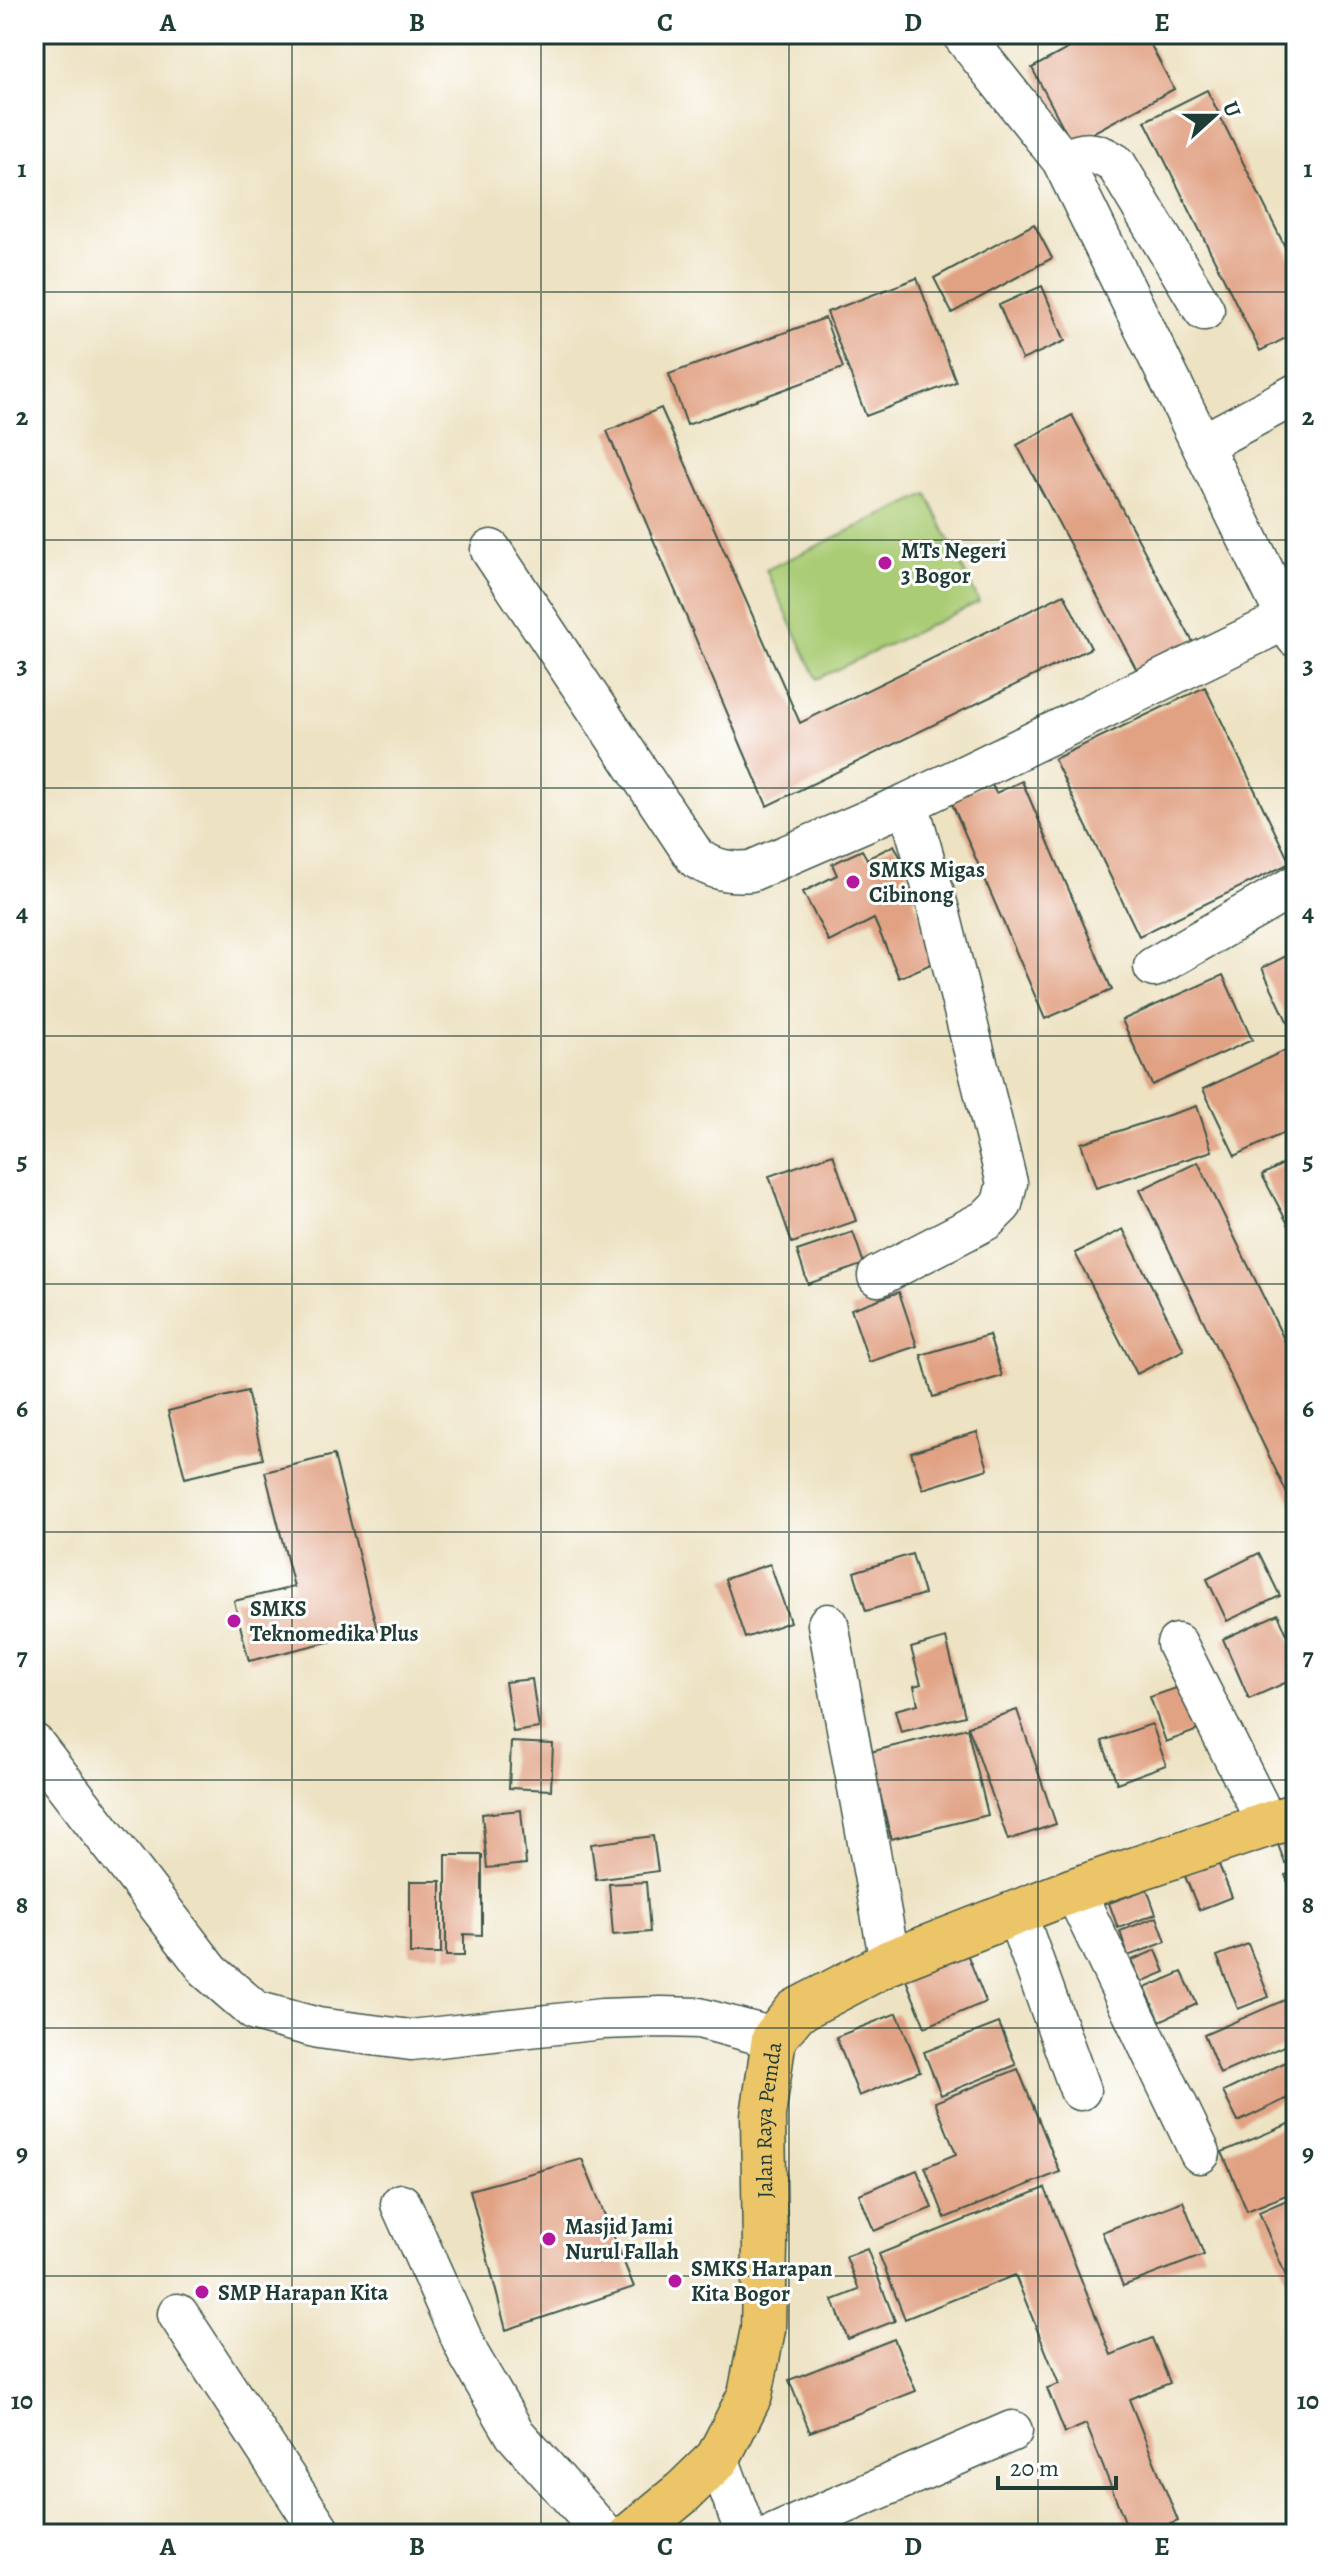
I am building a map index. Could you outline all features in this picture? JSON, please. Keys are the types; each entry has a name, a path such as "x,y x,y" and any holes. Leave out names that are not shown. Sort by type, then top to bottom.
{"main road":[{"name":"Jalan Raya Pemda","path":"632,2534 718,2458 750,2395 763,2329 763,2116 774,2038 796,2011 890,1962 1074,1890 1282,1820"}],"street":[{"path":"491,550 696,858 713,869 731,873 751,871 908,803 1292,628 1062,160 962,34"},
{"path":"1062,160 1080,153 1098,153 1116,164 1204,310"},
{"path":"1203,444 1296,394"},
{"path":"878,1276 986,1220 1002,1204 1007,1183 940,914 908,803"},
{"path":"1154,967 1296,885"},
{"path":"828,1624 890,1962"},
{"path":"1177,1644 1282,1820"},
{"path":"34,1744 210,1972 255,2011 318,2028 411,2040 602,2019 661,2017 699,2018 774,2038"},
{"path":"1074,1890 1200,2153"},
{"path":"1016,1913 1080,2090"},
{"path":"401,2204 469,2355 515,2434 604,2534"},
{"path":"178,2314 322,2534"},
{"path":"775,2534 1012,2431"},
{"path":"718,2458 746,2534"}],"green space":[{"path":"927,494 979,602 817,679 766,570"}],"building":[{"path":"1095,34 1145,34 1174,89 1072,144 1032,68"},
{"path":"1207,90 1296,269 1296,333 1260,351 1145,121"},
{"path":"1034,224 1052,258 952,313 934,278"},
{"path":"917,278 956,382 866,416 827,312"},
{"path":"1042,286 1065,341 1022,360 999,305"},
{"path":"825,318 843,368 687,425 669,374"},
{"path":"661,408 800,723 1064,594 1091,648 767,806 607,431"},
{"path":"1072,415 1196,648 1141,678 1017,445"},
{"path":"1205,687 1290,863 1139,936 1054,759"},
{"path":"1022,781 1112,990 1045,1019 950,799 991,783 996,793"},
{"path":"894,845 920,895 913,899 940,960 899,978 874,919 829,942 803,892 837,875 832,864 862,850 867,859"},
{"path":"1296,951 1296,1040 1262,968"},
{"path":"1223,975 1252,1040 1152,1085 1122,1020"},
{"path":"1296,1045 1296,1127 1235,1156 1203,1089"},
{"path":"1197,1106 1212,1151 1096,1188 1081,1143"},
{"path":"833,1154 856,1221 792,1243 769,1176"},
{"path":"1296,1157 1296,1239 1262,1175"},
{"path":"1198,1162 1296,1364 1296,1512 1140,1190"},
{"path":"1123,1229 1184,1350 1137,1374 1075,1253"},
{"path":"853,1232 864,1264 808,1284 797,1251"},
{"path":"899,1292 917,1346 869,1362 851,1309"},
{"path":"989,1335 1002,1376 933,1397 921,1355"},
{"path":"247,1391 263,1459 185,1478 168,1411"},
{"path":"977,1432 988,1469 923,1489 911,1452"},
{"path":"334,1455 377,1630 249,1661 234,1601 294,1587 265,1472"},
{"path":"1259,1553 1280,1596 1227,1621 1207,1579"},
{"path":"912,1554 924,1594 866,1611 854,1572"},
{"path":"770,1564 790,1622 745,1638 725,1579"},
{"path":"1278,1614 1296,1654 1296,1678 1249,1699 1223,1639"},
{"path":"946,1638 965,1716 901,1732 895,1710 918,1704 914,1686 921,1684 911,1648"},
{"path":"532,1679 539,1728 513,1732 505,1682"},
{"path":"1191,1683 1206,1727 1166,1742 1150,1697"},
{"path":"1017,1710 1056,1824 1008,1840 968,1726"},
{"path":"1152,1724 1166,1765 1117,1783 1102,1741"},
{"path":"967,1728 988,1815 891,1839 870,1752"},
{"path":"511,1742 553,1744 551,1790 509,1788"},
{"path":"521,1810 526,1864 487,1868 482,1814"},
{"path":"1296,1834 1296,1859 1285,1863 1277,1842"},
{"path":"653,1836 658,1871 596,1880 591,1844"},
{"path":"446,1855 482,1855 482,1935 464,1934 464,1956 446,1956"},
{"path":"1217,1860 1232,1897 1199,1910 1184,1874"},
{"path":"1296,1871 1296,1902 1285,1875"},
{"path":"410,1881 441,1881 441,1954 410,1954"},
{"path":"646,1882 650,1932 613,1935 609,1884"},
{"path":"1147,1889 1156,1914 1118,1928 1109,1903"},
{"path":"1157,1917 1166,1942 1128,1956 1120,1931"},
{"path":"1248,1944 1269,1997 1238,2009 1217,1956"},
{"path":"1156,1950 1165,1972 1141,1982 1132,1960"},
{"path":"966,1951 986,2002 925,2027 904,1975"},
{"path":"1182,1972 1197,2004 1160,2021 1145,1988"},
{"path":"1296,1995 1296,2041 1220,2074 1204,2035"},
{"path":"897,2013 920,2071 859,2096 836,2037"},
{"path":"999,2023 1016,2065 941,2095 924,2052"},
{"path":"1296,2057 1296,2094 1238,2122 1223,2092"},
{"path":"1018,2069 1060,2172 945,2218 925,2167 956,2154 935,2102"},
{"path":"1296,2121 1296,2191 1247,2211 1222,2152"},
{"name":"Masjid Jami Nurul Fallah","path":"582,2159 634,2287 506,2330 470,2190"},
{"path":"917,2170 932,2208 874,2231 859,2194"},
{"path":"1045,2188 1111,2355 1152,2338 1170,2383 1129,2399 1178,2521 1147,2534 1130,2534 1086,2424 1065,2433 1047,2388 1059,2384 1015,2275 905,2319 879,2254"},
{"path":"1296,2196 1296,2300 1259,2212"},
{"path":"1183,2201 1204,2255 1123,2286 1102,2232"},
{"path":"867,2249 895,2321 848,2339 833,2300 859,2290 846,2257"},
{"path":"894,2339 916,2391 810,2432 789,2380"}],"place":[{"name":"MTs Negeri 3 Bogor","path":"885,563"},
{"name":"SMKS Migas Cibinong","path":"853,882"},
{"name":"SMKS Teknomedika Plus","path":"234,1621"},
{"name":"Masjid Jami Nurul Fallah","path":"549,2239"},
{"name":"SMKS Harapan Kita Bogor","path":"675,2281"},
{"name":"SMP Harapan Kita","path":"202,2292"}]}
